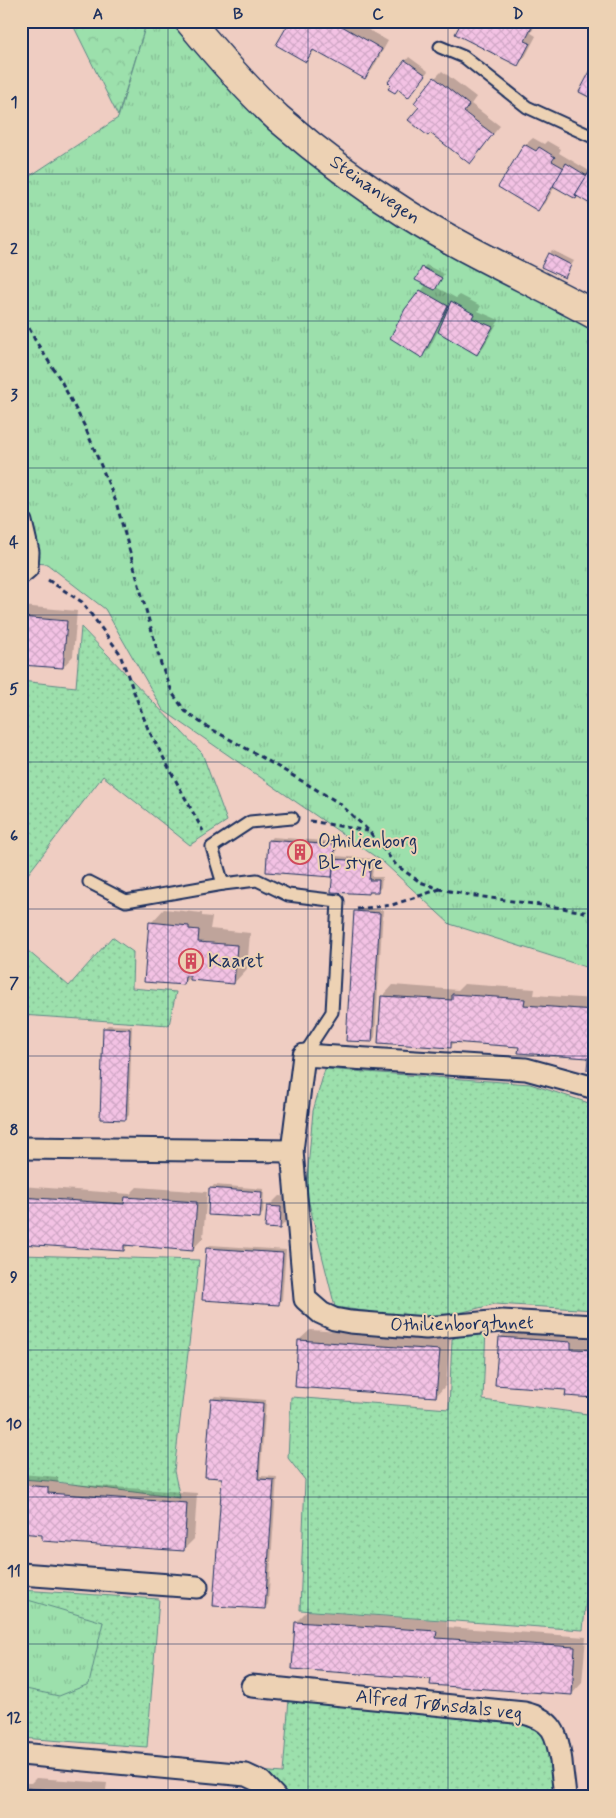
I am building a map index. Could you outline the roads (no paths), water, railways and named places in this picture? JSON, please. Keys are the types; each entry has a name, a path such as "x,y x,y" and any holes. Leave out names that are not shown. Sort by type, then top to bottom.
{"main road":[{"name":"Steinanvegen","path":"188,21 248,89 280,119 370,190 448,238 595,315"}],"street":[{"path":"21,522 28,552 24,570"},
{"path":"304,1055 526,1068 595,1088"},
{"name":"Othilienborgtunet","path":"304,1055 292,1151 305,1299 321,1313 334,1319 350,1322 426,1328 502,1320 595,1326"},
{"path":"21,1148 292,1151"},
{"path":"21,1574 197,1587"},
{"name":"Alfred Trønsdals veg","path":"252,1686 524,1713 537,1716 548,1724 556,1734 565,1797"},
{"path":"21,1754 246,1775 261,1782 275,1797"}],"lane":[{"path":"440,47 464,57 527,107 595,138"},
{"path":"223,884 212,847 250,822 292,818"},
{"path":"89,882 126,901 257,880 288,895 338,901 332,1012 304,1055"}],"place":[{"name":"Othilienborg BL styre","path":"300,852"},
{"name":"Kaaret","path":"191,961"}]}
